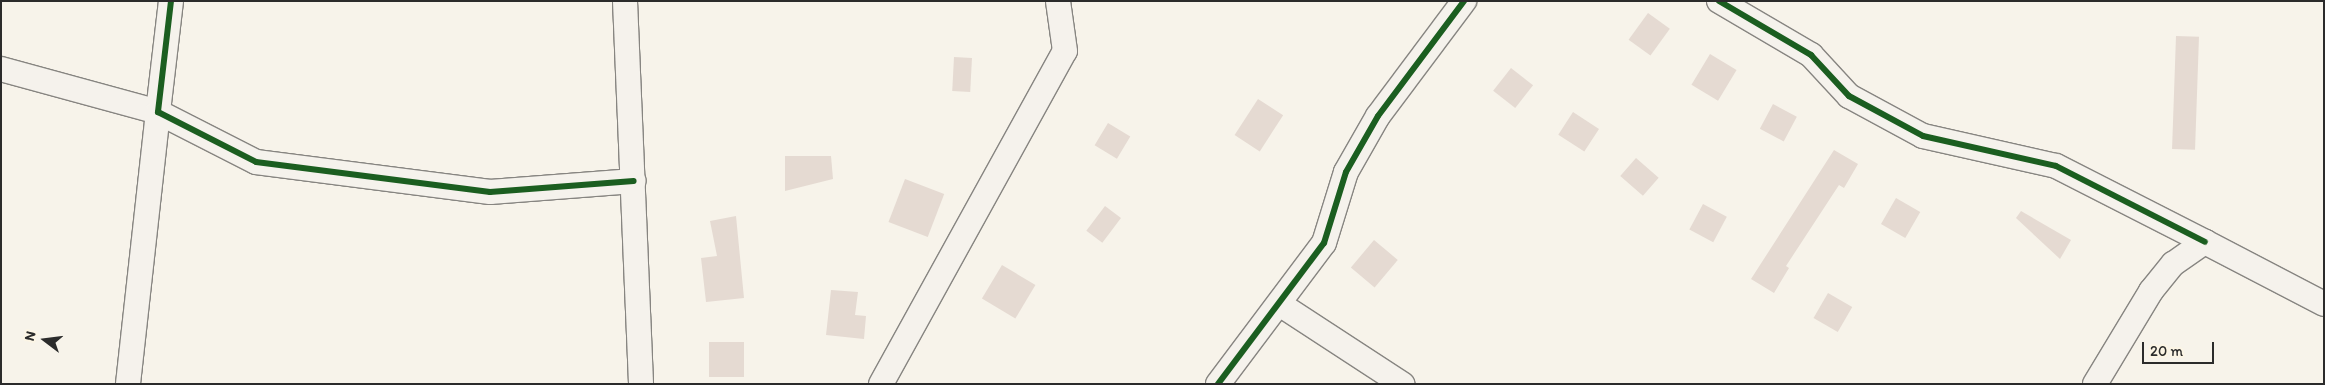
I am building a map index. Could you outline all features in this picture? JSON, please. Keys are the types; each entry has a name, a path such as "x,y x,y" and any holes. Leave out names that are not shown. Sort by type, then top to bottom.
{"street":[{"path":"128,384 171,1"},
{"path":"625,1 641,384"},
{"path":"881,384 1066,51 1058,1"},
{"path":"1218,384 1281,305 1324,242 1346,172 1378,116 1464,1"},
{"path":"1719,1 1811,55 1849,96 1923,136 2056,166 2324,304"},
{"path":"1,69 158,112 256,162 490,192 634,181"},
{"path":"2095,384 2151,291 2173,264 2205,242"},
{"path":"1281,305 1402,384"}],"building":[{"path":"1648,13 1670,29 1650,56 1629,40"},
{"path":"2176,36 2199,37 2195,150 2172,149"},
{"path":"1710,54 1737,70 1718,101 1691,85"},
{"path":"954,57 972,58 970,92 952,91"},
{"path":"1511,68 1533,85 1515,108 1493,91"},
{"path":"1258,99 1283,115 1260,151 1235,135"},
{"path":"1773,104 1797,117 1784,141 1760,129"},
{"path":"1573,112 1599,129 1584,152 1558,135"},
{"path":"1108,123 1130,136 1117,159 1095,145"},
{"path":"1834,150 1858,164 1844,188 1839,185 1786,266 1789,268 1774,293 1751,279"},
{"path":"785,156 831,156 833,179 785,191"},
{"path":"1636,158 1659,178 1643,196 1620,176"},
{"path":"905,179 944,194 928,237 889,222"},
{"path":"1896,198 1920,212 1905,238 1881,224"},
{"path":"1703,204 1727,217 1713,242 1689,230"},
{"path":"1105,206 1121,218 1102,243 1086,231"},
{"path":"2021,211 2071,240 2060,259 2016,218"},
{"path":"736,216 744,298 706,302 701,258 717,256 710,221"},
{"path":"1374,240 1398,260 1375,288 1351,268"},
{"path":"1002,265 1035,285 1015,319 982,298"},
{"path":"831,290 858,292 855,315 866,316 864,339 826,335"},
{"path":"1828,293 1852,307 1838,332 1814,318"},
{"path":"709,342 744,342 744,377 709,377"}],"cycle path":[{"path":"171,1 158,112 256,162 490,192 634,181"},
{"path":"1218,384 1324,243 1346,172 1378,116 1464,1"},
{"path":"1719,1 1811,55 1849,96 1923,136 2056,166 2205,242"}]}
